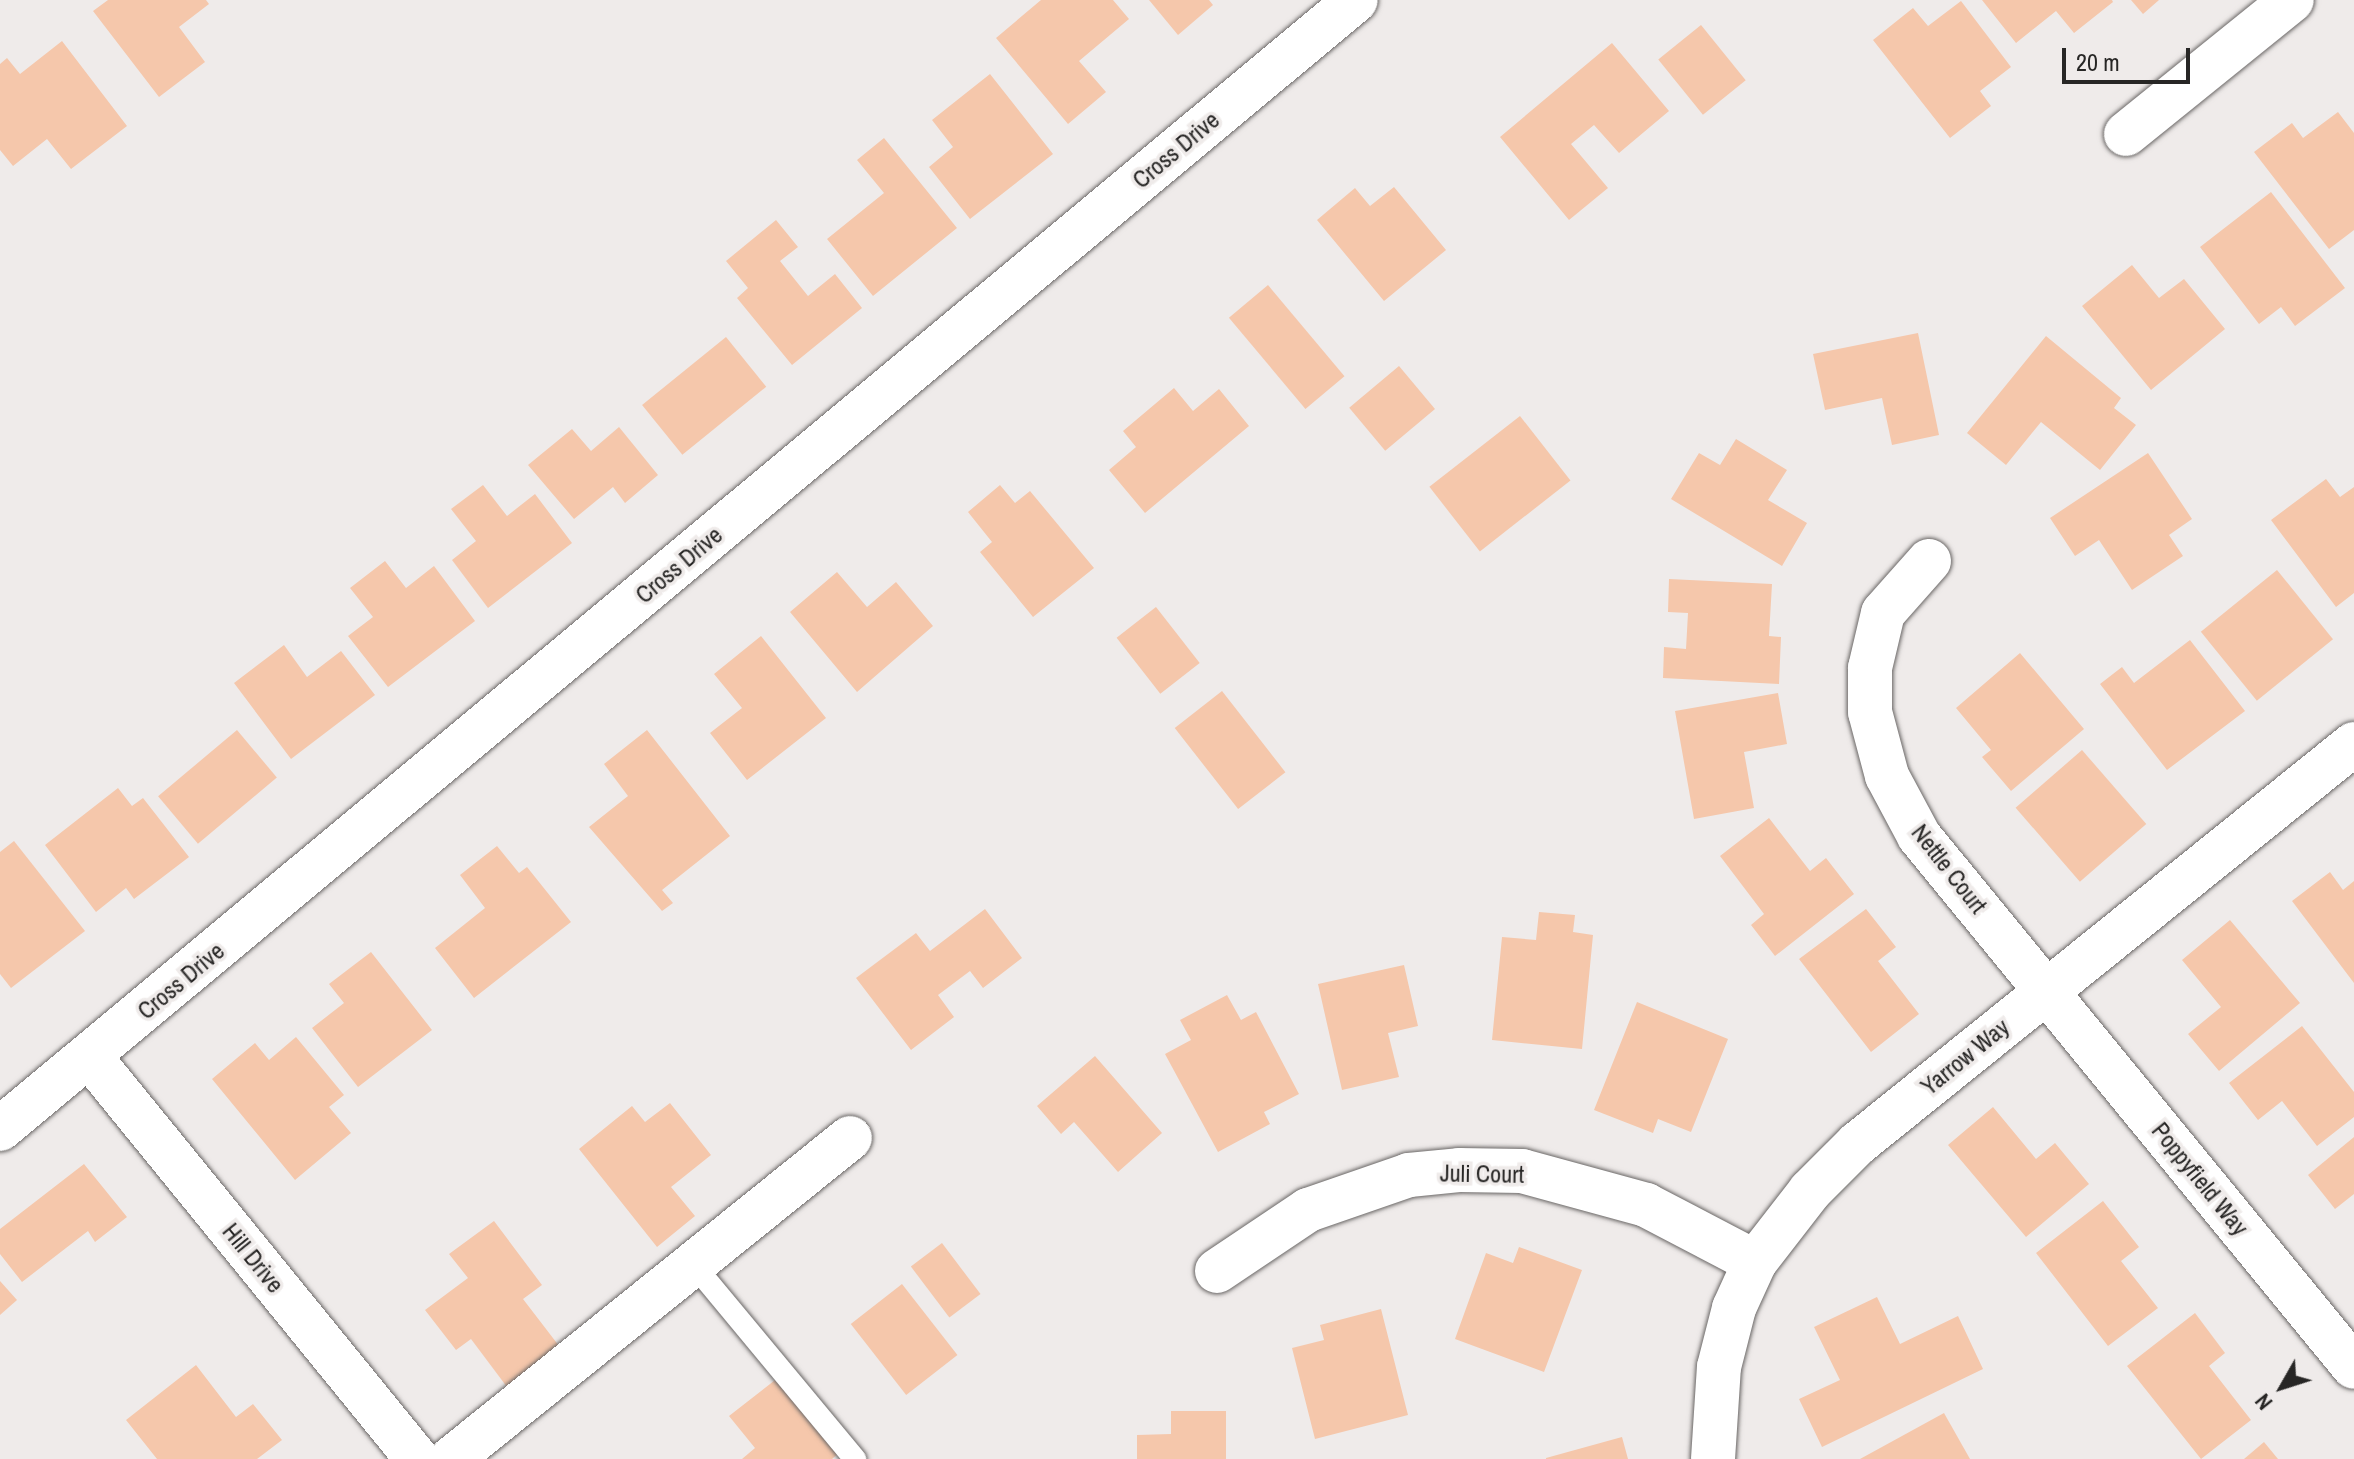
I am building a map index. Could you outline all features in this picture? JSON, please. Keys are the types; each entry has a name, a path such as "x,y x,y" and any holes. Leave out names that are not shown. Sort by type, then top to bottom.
{"street":[{"name":"Cross Drive","path":"0,1129 1356,0"},
{"path":"2126,134 2292,0"},
{"name":"Nettle Court","path":"1929,561 1901,586 1883,613 1875,637 1870,712 1887,776 1919,836 2047,991"},
{"name":"Yarrow Way","path":"1713,1459 1719,1367 1734,1308 1755,1262 1810,1191 1857,1144 2354,744"},
{"name":"Poppyfield Way","path":"2047,991 2351,1357"},
{"name":"Hill Drive","path":"90,1057 417,1459"},
{"path":"451,1459 850,1138"},
{"name":"Juli Court","path":"1217,1271 1258,1239 1320,1204 1409,1175 1459,1170 1522,1171 1646,1205 1755,1262"}],"lane":[{"path":"693,1264 855,1459"}],"building":[{"path":"108,0 206,0 209,4 179,27 205,62 159,97 93,11"},
{"path":"1041,0 1113,0 1129,19 1079,61 1106,92 1068,124 996,38"},
{"path":"1149,0 1209,0 1213,5 1178,35"},
{"path":"1982,0 2113,2 2074,33 2056,11 2016,43"},
{"path":"2131,0 2159,0 2143,14"},
{"path":"1961,1 2011,67 1980,91 1991,106 1950,138 1873,40 1913,8 1928,26"},
{"path":"1701,25 1746,80 1703,115 1658,60"},
{"path":"62,41 127,126 71,169 47,139 13,166 0,150 0,64 7,58 20,74"},
{"path":"1612,43 1669,111 1619,153 1594,125 1571,144 1608,188 1569,220 1500,137"},
{"path":"990,74 1053,154 970,219 929,167 953,147 932,120"},
{"path":"2338,112 2354,133 2354,230 2329,249 2254,152 2292,123 2303,138"},
{"path":"884,138 957,228 873,296 827,239 884,193 857,160"},
{"path":"1394,187 1446,250 1384,301 1317,220 1355,188 1370,206"},
{"path":"2271,192 2345,288 2295,326 2281,307 2259,324 2200,247"},
{"path":"776,220 798,247 780,261 808,296 835,274 862,308 792,365 737,298 748,288 726,261"},
{"path":"2132,265 2159,298 2184,279 2225,329 2151,390 2082,306"},
{"path":"1268,285 1344,376 1305,409 1229,318"},
{"path":"1918,333 1939,435 1892,445 1882,398 1825,410 1813,354"},
{"path":"2046,336 2121,398 2114,408 2136,425 2100,470 2041,422 2006,465 1967,433"},
{"path":"726,337 766,387 682,455 642,405"},
{"path":"1399,366 1435,409 1385,451 1349,408"},
{"path":"1174,388 1193,411 1219,389 1249,426 1145,513 1109,470 1136,447 1123,431"},
{"path":"1520,416 1570,481 1480,551 1429,487"},
{"path":"619,427 658,475 625,503 613,487 574,519 528,465 572,429 591,451"},
{"path":"1736,439 1787,470 1768,500 1807,523 1782,566 1671,499 1699,453 1720,465"},
{"path":"2148,453 2192,519 2169,535 2183,556 2132,590 2099,540 2075,556 2050,518"},
{"path":"2326,479 2340,497 2354,487 2354,593 2336,607 2271,520"},
{"path":"483,485 507,516 535,494 572,543 488,608 452,560 476,541 451,509"},
{"path":"1000,485 1015,503 1030,491 1094,568 1033,617 980,552 992,542 968,512"},
{"path":"385,561 406,588 434,566 475,621 388,687 348,636 373,617 350,588"},
{"path":"2277,570 2333,639 2257,701 2201,632"},
{"path":"837,572 867,607 896,582 933,626 857,692 790,612"},
{"path":"1669,579 1772,584 1769,636 1781,637 1779,684 1663,678 1664,647 1686,649 1688,613 1668,612"},
{"path":"1156,607 1200,663 1160,694 1117,638"},
{"path":"761,636 826,718 747,780 710,733 742,708 714,674"},
{"path":"2190,640 2245,711 2167,770 2100,684 2122,667 2134,683"},
{"path":"284,645 307,677 341,651 375,695 291,759 234,683"},
{"path":"2020,653 2084,729 2011,791 1982,757 1991,750 1956,708"},
{"path":"1222,691 1285,772 1238,809 1175,728"},
{"path":"1778,693 1787,744 1744,752 1754,808 1694,819 1675,711"},
{"path":"237,730 277,777 198,844 158,796"},
{"path":"647,730 730,836 662,890 673,903 662,911 589,827 628,796 604,764"},
{"path":"2082,750 2146,824 2080,882 2016,808"},
{"path":"118,788 132,806 143,798 189,857 134,899 126,888 96,912 45,845"},
{"path":"1769,818 1810,871 1826,858 1854,894 1775,956 1751,925 1764,914 1720,856"},
{"path":"14,841 85,931 11,988 0,974 0,852"},
{"path":"497,846 519,873 527,867 571,922 474,998 435,948 485,908 460,875"},
{"path":"2330,872 2343,890 2354,881 2354,983 2292,901"},
{"path":"985,909 1022,958 983,988 970,971 938,995 954,1017 911,1050 856,978 916,933 930,951"},
{"path":"1866,909 1896,947 1878,961 1919,1014 1871,1052 1799,959"},
{"path":"1539,912 1575,915 1573,932 1593,935 1582,1049 1492,1040 1502,937 1536,940"},
{"path":"2230,920 2300,1003 2219,1071 2188,1034 2221,1007 2182,960"},
{"path":"371,952 432,1030 358,1087 312,1028 344,1003 329,984"},
{"path":"1404,965 1418,1026 1388,1033 1399,1077 1342,1090 1318,984"},
{"path":"1227,995 1241,1020 1256,1012 1299,1094 1264,1112 1270,1124 1218,1152 1165,1054 1191,1040 1180,1020"},
{"path":"1637,1002 1728,1039 1691,1132 1658,1119 1653,1133 1594,1110"},
{"path":"2302,1026 2354,1092 2354,1117 2317,1146 2282,1101 2258,1120 2229,1083"},
{"path":"296,1037 344,1095 329,1107 351,1133 295,1180 212,1079 255,1043 269,1060"},
{"path":"1095,1056 1162,1133 1118,1172 1074,1122 1061,1134 1037,1106"},
{"path":"670,1103 711,1155 671,1187 695,1216 657,1247 579,1149 632,1106 645,1122"},
{"path":"1993,1107 2036,1159 2055,1143 2089,1184 2026,1237 1948,1145"},
{"path":"2354,1137 2354,1194 2335,1209 2308,1175"},
{"path":"84,1164 127,1217 95,1242 88,1231 22,1282 0,1254 0,1229"},
{"path":"2103,1201 2139,1247 2121,1261 2158,1308 2108,1346 2036,1253"},
{"path":"494,1221 542,1285 523,1299 566,1355 513,1395 471,1339 456,1350 425,1310 468,1278 449,1254"},
{"path":"942,1243 981,1294 949,1318 911,1266"},
{"path":"1519,1247 1582,1270 1544,1372 1455,1339 1486,1253 1513,1263"},
{"path":"0,1281 17,1300 0,1315"},
{"path":"902,1284 957,1355 906,1395 851,1324"},
{"path":"1877,1297 1900,1344 1958,1316 1983,1369 1822,1447 1799,1399 1840,1380 1814,1327"},
{"path":"1381,1309 1408,1415 1315,1439 1292,1348 1324,1340 1320,1325"},
{"path":"2195,1313 2225,1353 2209,1366 2251,1420 2201,1459 2127,1366"},
{"path":"196,1365 236,1417 253,1404 282,1440 257,1459 157,1459 126,1420"},
{"path":"779,1377 840,1452 832,1459 742,1459 755,1448 729,1416"},
{"path":"1171,1411 1226,1411 1226,1459 1137,1459 1137,1435 1171,1434"},
{"path":"1944,1413 1970,1459 1860,1459"},
{"path":"1622,1437 1628,1459 1546,1459 1546,1458"},
{"path":"2264,1442 2278,1459 2244,1459"}]}
